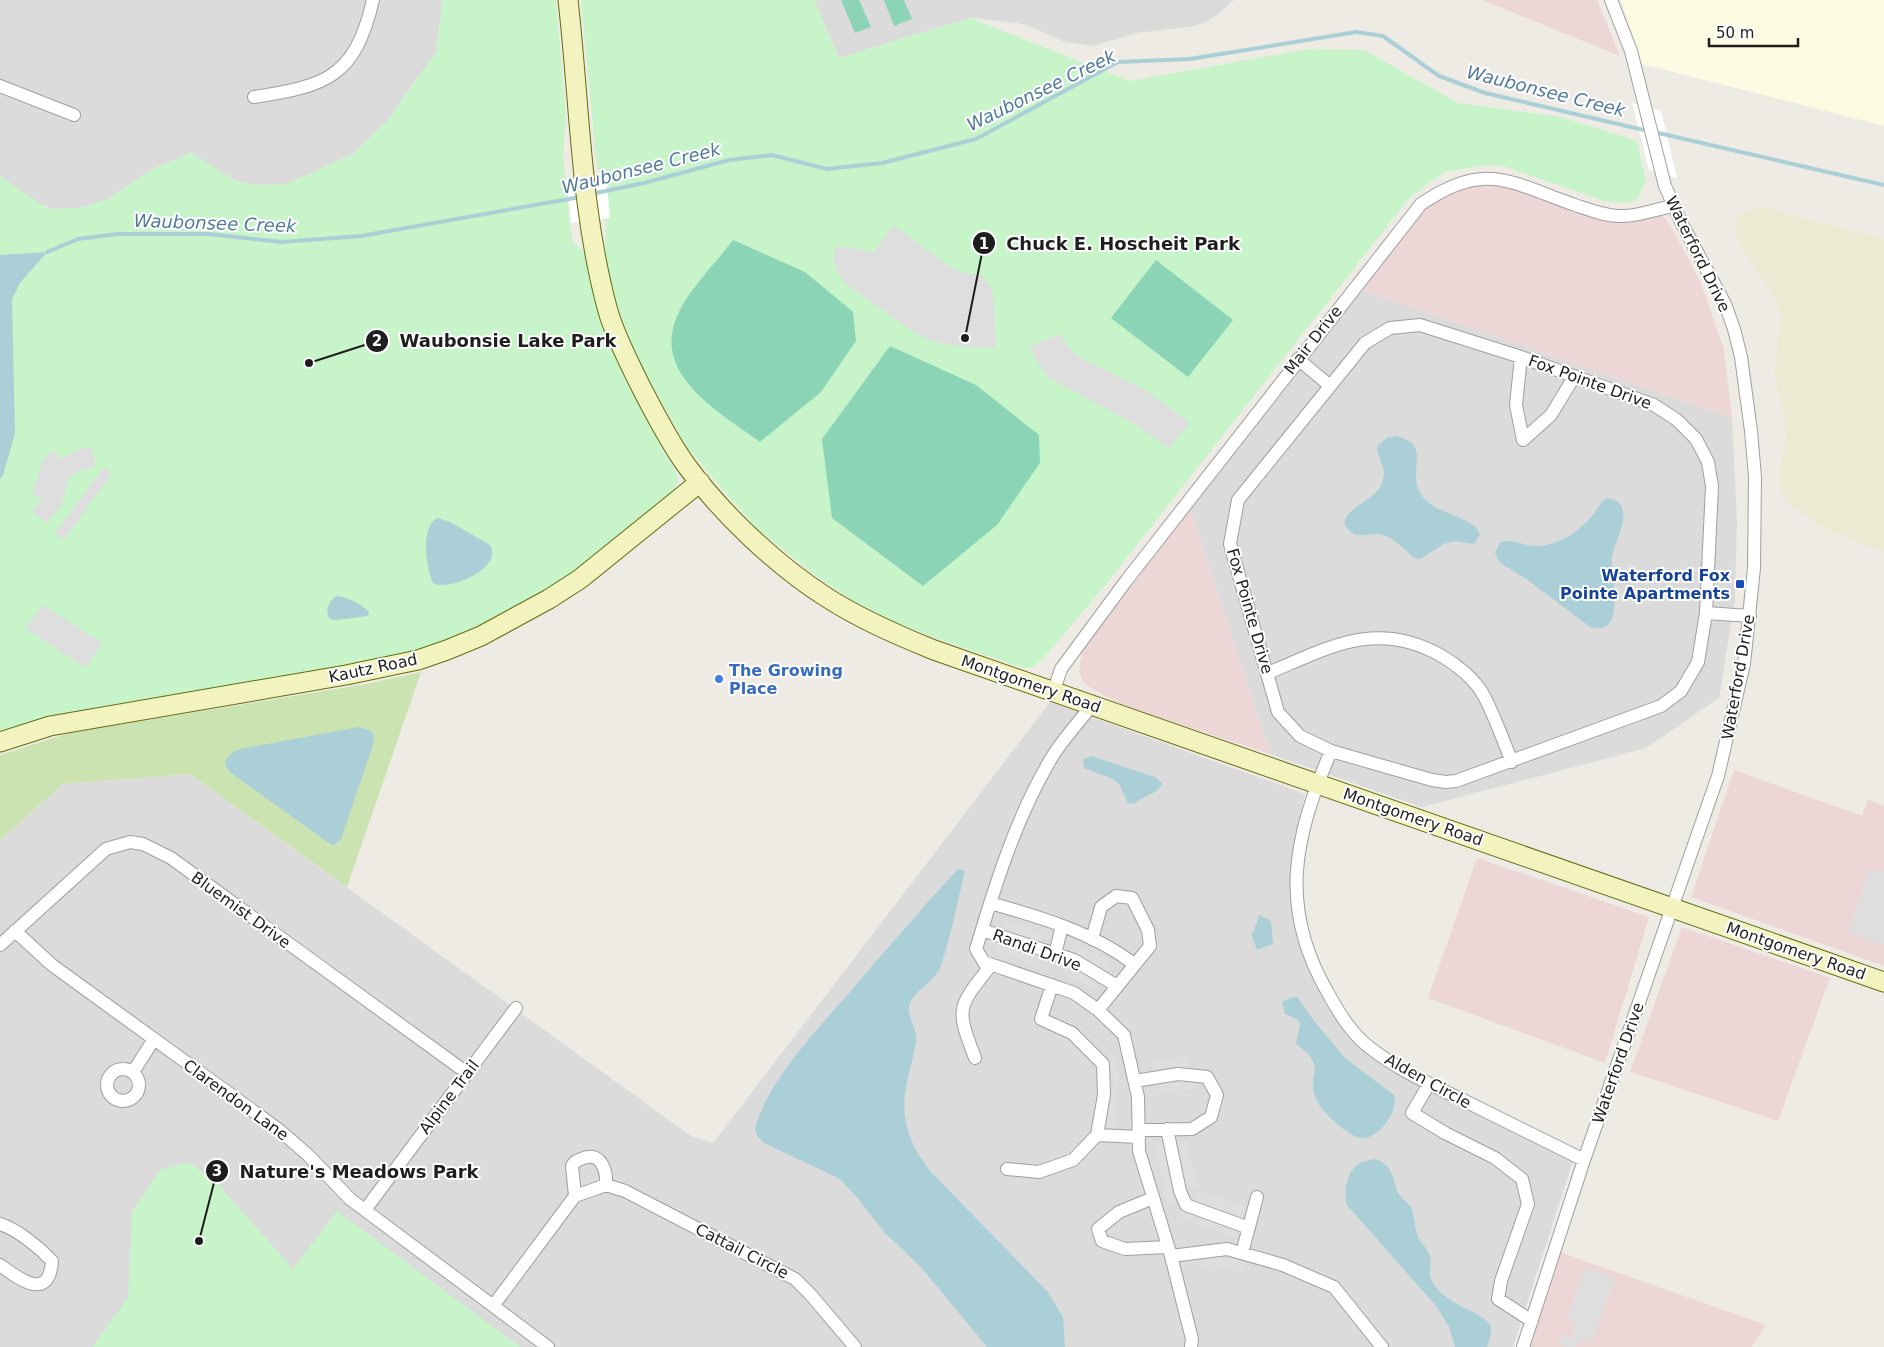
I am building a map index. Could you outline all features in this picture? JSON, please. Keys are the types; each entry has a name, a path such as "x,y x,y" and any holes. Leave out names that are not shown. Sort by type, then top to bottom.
{"street":[{"path":"254,97 308,87 323,81 340,69 352,56 362,38 373,0"},
{"name":"Montgomery Road","path":"568,0 577,74 583,175 589,221 608,313 652,408 685,464 741,526 778,561 824,596 850,612 934,650 1884,982"},
{"name":"Waterford Drive","path":"1523,1347 1584,1160 1724,758 1744,664 1755,552 1755,477 1752,431 1740,357 1725,304 1673,206 1662,174 1631,52 1611,0"},
{"path":"0,86 74,115"},
{"name":"Mair Drive","path":"1053,693 1061,669 1298,359 1421,204 1450,185 1484,177 1504,180 1597,212 1621,216 1673,206"},
{"name":"Fox Pointe Drive","path":"1420,325 1521,357 1574,377 1654,405 1677,420 1696,439 1708,462 1712,486 1706,613 1698,662 1680,691 1661,706 1512,762 1446,782 1413,775 1330,750 1300,736 1278,712 1230,544 1238,500 1364,343 1390,328 1420,325"},
{"path":"1521,357 1516,405 1523,440 1551,415 1574,377"},
{"path":"1298,359 1329,385"},
{"name":"Kautz Road","path":"0,742 50,726 346,676 418,660 447,650 481,636 550,599 580,578 700,482"},
{"path":"1706,613 1750,616"},
{"path":"1268,673 1349,640 1384,636 1420,644 1456,664 1483,694 1512,762"},
{"path":"975,1058 962,1022 965,999 988,969 976,949 990,903 1018,827 1048,763 1091,706"},
{"path":"1317,784 1330,750"},
{"name":"Alden Circle","path":"1317,784 1300,840 1296,886 1299,921 1305,948 1314,970 1342,1019 1368,1046 1400,1068 1584,1160"},
{"name":"Bluemist Drive","path":"0,944 106,849 130,842 143,844 171,858 467,1074"},
{"name":"Randi Drive","path":"1092,939 1101,907 1116,896 1132,898 1148,930 1150,946 1098,1010"},
{"name":"Randi Drive","path":"990,903 1062,926 1118,951 1134,964"},
{"path":"1055,954 1062,926"},
{"name":"Randi Drive","path":"982,930 1074,960 1117,986"},
{"name":"Clarendon Lane","path":"15,931 52,966 278,1129 308,1155 337,1187 365,1210 548,1347"},
{"name":"Randi Drive","path":"984,962 1074,993 1098,1010 1124,1035 1135,1081 1139,1151 1169,1251 1192,1340 1191,1347"},
{"path":"1007,1169 1039,1172 1073,1160 1097,1135 1104,1095 1103,1064 1072,1033 1041,1019 1052,985"},
{"name":"Alpine Trail","path":"365,1210 516,1008"},
{"path":"133,1072 154,1039"},
{"path":"1097,1135 1139,1133 1167,1129 1192,1129 1211,1117 1217,1095 1207,1077 1178,1074 1135,1081"},
{"path":"1429,1084 1412,1113 1445,1133 1495,1158 1522,1179 1528,1204 1501,1281 1498,1299 1532,1321"},
{"path":"1167,1129 1180,1191 1186,1205 1249,1228"},
{"path":"493,1306 576,1196 606,1185 607,1174 600,1160 593,1156 586,1157 572,1166 576,1196"},
{"name":"Cattail Circle","path":"606,1185 625,1191 795,1279 855,1347"},
{"path":"1242,1254 1257,1197"},
{"path":"1154,1198 1119,1212 1098,1229 1102,1241 1125,1249 1169,1251 1227,1250 1283,1265 1334,1287 1382,1347"},
{"path":"0,1224 8,1227 46,1254 52,1261 49,1275 36,1286 28,1284 0,1265"}],"shaded area":[{"path":"0,0 443,0 436,52 387,121 353,154 287,184 254,185 234,180 191,153 149,171 108,199 79,208 51,209 38,203 0,176"},
{"path":"814,0 1234,0 1217,15 1204,23 1189,27 1137,33 1092,46 1062,41 1029,26 1017,23 970,18 839,58"},
{"path":"1482,0 1597,0 1620,56"},
{"path":"1621,0 1884,0 1884,126 1642,64"},
{"path":"1497,179 1600,214 1658,209 1672,228 1701,283 1724,349 1732,418 1361,290 1394,243 1420,212 1450,190"},
{"path":"1755,207 1768,208 1884,239 1884,552 1846,538 1819,525 1796,510 1783,497 1780,488 1780,474 1786,437 1784,416 1774,370 1782,318 1774,297 1736,238 1735,228 1737,218 1745,211"},
{"path":"893,225 952,268 964,273 982,275 993,291 996,348 960,347 931,341 914,332 847,285 838,272 833,259 836,246 874,252"},
{"path":"1361,290 1732,418 1737,521 1735,599 1719,698 1646,748 1422,807 1270,754 1190,510"},
{"path":"1061,334 1066,345 1080,358 1145,390 1190,423 1169,448 1133,423 1049,378 1037,362 1030,346"},
{"path":"91,447 96,466 74,473 69,478 61,506 46,523 32,511 42,498 32,494 43,460 53,450 61,459 79,449"},
{"path":"104,467 112,474 64,540 55,533"},
{"path":"1190,510 1270,754 1124,706 1089,687 1082,680 1079,669 1083,649"},
{"path":"43,605 102,643 86,668 25,628"},
{"path":"1050,702 1305,794 1292,856 1293,898 1298,942 1319,985 1378,1058 1574,1158 1513,1347 0,1347 0,840 63,784 190,774 691,1136 713,1143"},
{"path":"1734,770 1862,816 1868,800 1884,806 1884,966 1691,897"},
{"path":"1477,858 1649,917 1605,1063 1428,998"},
{"path":"1870,868 1884,873 1884,945 1848,932"},
{"path":"1004,920 1045,934 1035,964 994,950"},
{"path":"1682,927 1830,978 1778,1121 1630,1072"},
{"path":"1073,944 1112,962 1092,988 1063,974"},
{"path":"1114,1057 1119,1074 1115,1125 1106,1124 1110,1076 1103,1061"},
{"path":"1187,1057 1188,1066 1155,1071 1154,1062"},
{"path":"1195,1078 1197,1088 1158,1093 1157,1083"},
{"path":"1185,1140 1198,1186 1175,1194 1178,1203 1169,1205 1154,1144 1162,1142 1163,1146"},
{"path":"1199,1191 1244,1206 1234,1237 1180,1218 1183,1209 1192,1213"},
{"path":"1559,1252 1766,1325 1751,1347 1526,1347"},
{"path":"1200,1258 1222,1258 1248,1262 1244,1272 1226,1268 1202,1270"},
{"path":"1586,1267 1615,1278 1592,1341 1584,1339 1576,1344 1575,1347 1558,1345 1561,1335 1570,1338 1576,1322 1567,1318"}],"green space":[{"path":"443,0 556,0 566,118 563,156 572,241 585,253 594,290 624,378 677,475 678,481 672,494 587,562 543,593 496,620 445,641 392,658 0,733 0,176 45,207 51,209 79,208 108,199 149,171 191,153 234,180 254,185 287,184 353,154 387,121 436,52"},
{"path":"581,0 814,0 839,58 970,18 1130,81 1309,49 1364,50 1458,103 1561,117 1637,141 1646,181 1638,198 1627,203 1605,201 1500,165 1481,166 1445,172 1410,197 1107,583 1049,652 1034,667 1023,668 932,637 893,621 852,600 819,578 760,531 686,446 640,364 621,318 612,288 605,255 606,210 596,158"},
{"path":"841,0 859,0 871,27 855,33"},
{"path":"884,0 904,0 912,19 894,26"},
{"path":"733,240 805,272 853,312 856,341 821,392 760,442 725,417 692,388 680,371 673,353 672,332 680,310 697,284"},
{"path":"1156,260 1233,320 1188,377 1111,318"},
{"path":"890,346 976,385 1039,435 1040,463 997,525 923,586 832,518 822,439"},
{"path":"421,672 347,887 190,774 63,784 0,840 0,755 69,733 366,684"},
{"path":"188,1162 217,1183 293,1269 337,1211 520,1347 93,1347 128,1297 132,1212 160,1170"}],"water":[{"path":"47,252 20,283 12,299 15,433 3,475 0,479 0,255"},
{"path":"1395,436 1406,439 1413,444 1417,458 1416,475 1420,493 1434,506 1461,518 1476,528 1480,534 1474,544 1454,541 1444,544 1420,559 1414,558 1398,543 1386,536 1380,534 1358,535 1348,530 1344,523 1347,516 1376,493 1383,480 1384,471 1377,446 1387,438"},
{"path":"1607,498 1618,502 1623,513 1622,526 1612,557 1615,604 1609,624 1602,628 1590,627 1525,578 1500,563 1495,553 1500,543 1505,541 1543,546 1559,541 1581,528"},
{"path":"437,518 450,522 490,545 492,554 489,562 482,570 461,581 450,584 440,585 433,583 428,568 426,539 428,530"},
{"path":"336,596 345,598 366,609 369,612 368,616 330,619 327,612 328,606"},
{"path":"359,727 371,731 374,736 373,745 341,839 333,846 231,773 226,767 225,761 233,752 240,749"},
{"path":"1091,756 1155,777 1162,783 1161,786 1134,804 1128,803 1119,784 1113,779 1084,768 1083,760"},
{"path":"958,869 965,871 951,932 940,968 933,978 914,996 909,1006 909,1014 916,1039 907,1082 905,1100 906,1123 918,1154 932,1173 1047,1291 1063,1317 1065,1347 987,1347 921,1267 884,1232 840,1179 764,1143 758,1137 755,1129 770,1093 795,1056"},
{"path":"1259,915 1271,921 1273,944 1257,950 1251,933 1254,931"},
{"path":"1292,997 1297,997 1345,1058 1394,1095 1395,1102 1390,1116 1386,1123 1374,1134 1360,1138 1349,1133 1330,1117 1317,1101 1313,1085 1314,1066 1312,1059 1296,1044 1300,1023 1297,1019 1285,1014 1282,1002"},
{"path":"1374,1159 1384,1163 1392,1175 1401,1197 1411,1207 1418,1237 1430,1256 1430,1276 1436,1288 1452,1301 1486,1320 1490,1325 1491,1333 1487,1347 1455,1347 1449,1327 1437,1307 1347,1205 1346,1185 1352,1170 1359,1164"}],"pier":[{"path":"1632,103 1661,111 1677,178 1649,170"},
{"path":"606,175 610,218 571,223 567,180"}],"waterway":[{"name":"Waubonsee Creek","path":"591,194 644,183 729,160 772,155 827,169 882,163 976,139 1118,62 1190,59 1356,32 1383,36 1439,76 1485,93 1648,131"},
{"name":"Waubonsee Creek","path":"1654,132 1884,185"},
{"name":"Waubonsee Creek","path":"47,252 78,239 118,234 208,234 281,242 361,236 580,197"}],"place":[{"name":"Chuck E. Hoscheit Park","path":"965,338"},
{"name":"Waubonsie Lake Park","path":"309,363"},
{"name":"Waterford Fox Pointe Apartments","path":"1740,584"},
{"name":"The Growing Place","path":"719,679"},
{"name":"Nature's Meadows Park","path":"199,1241"}]}
